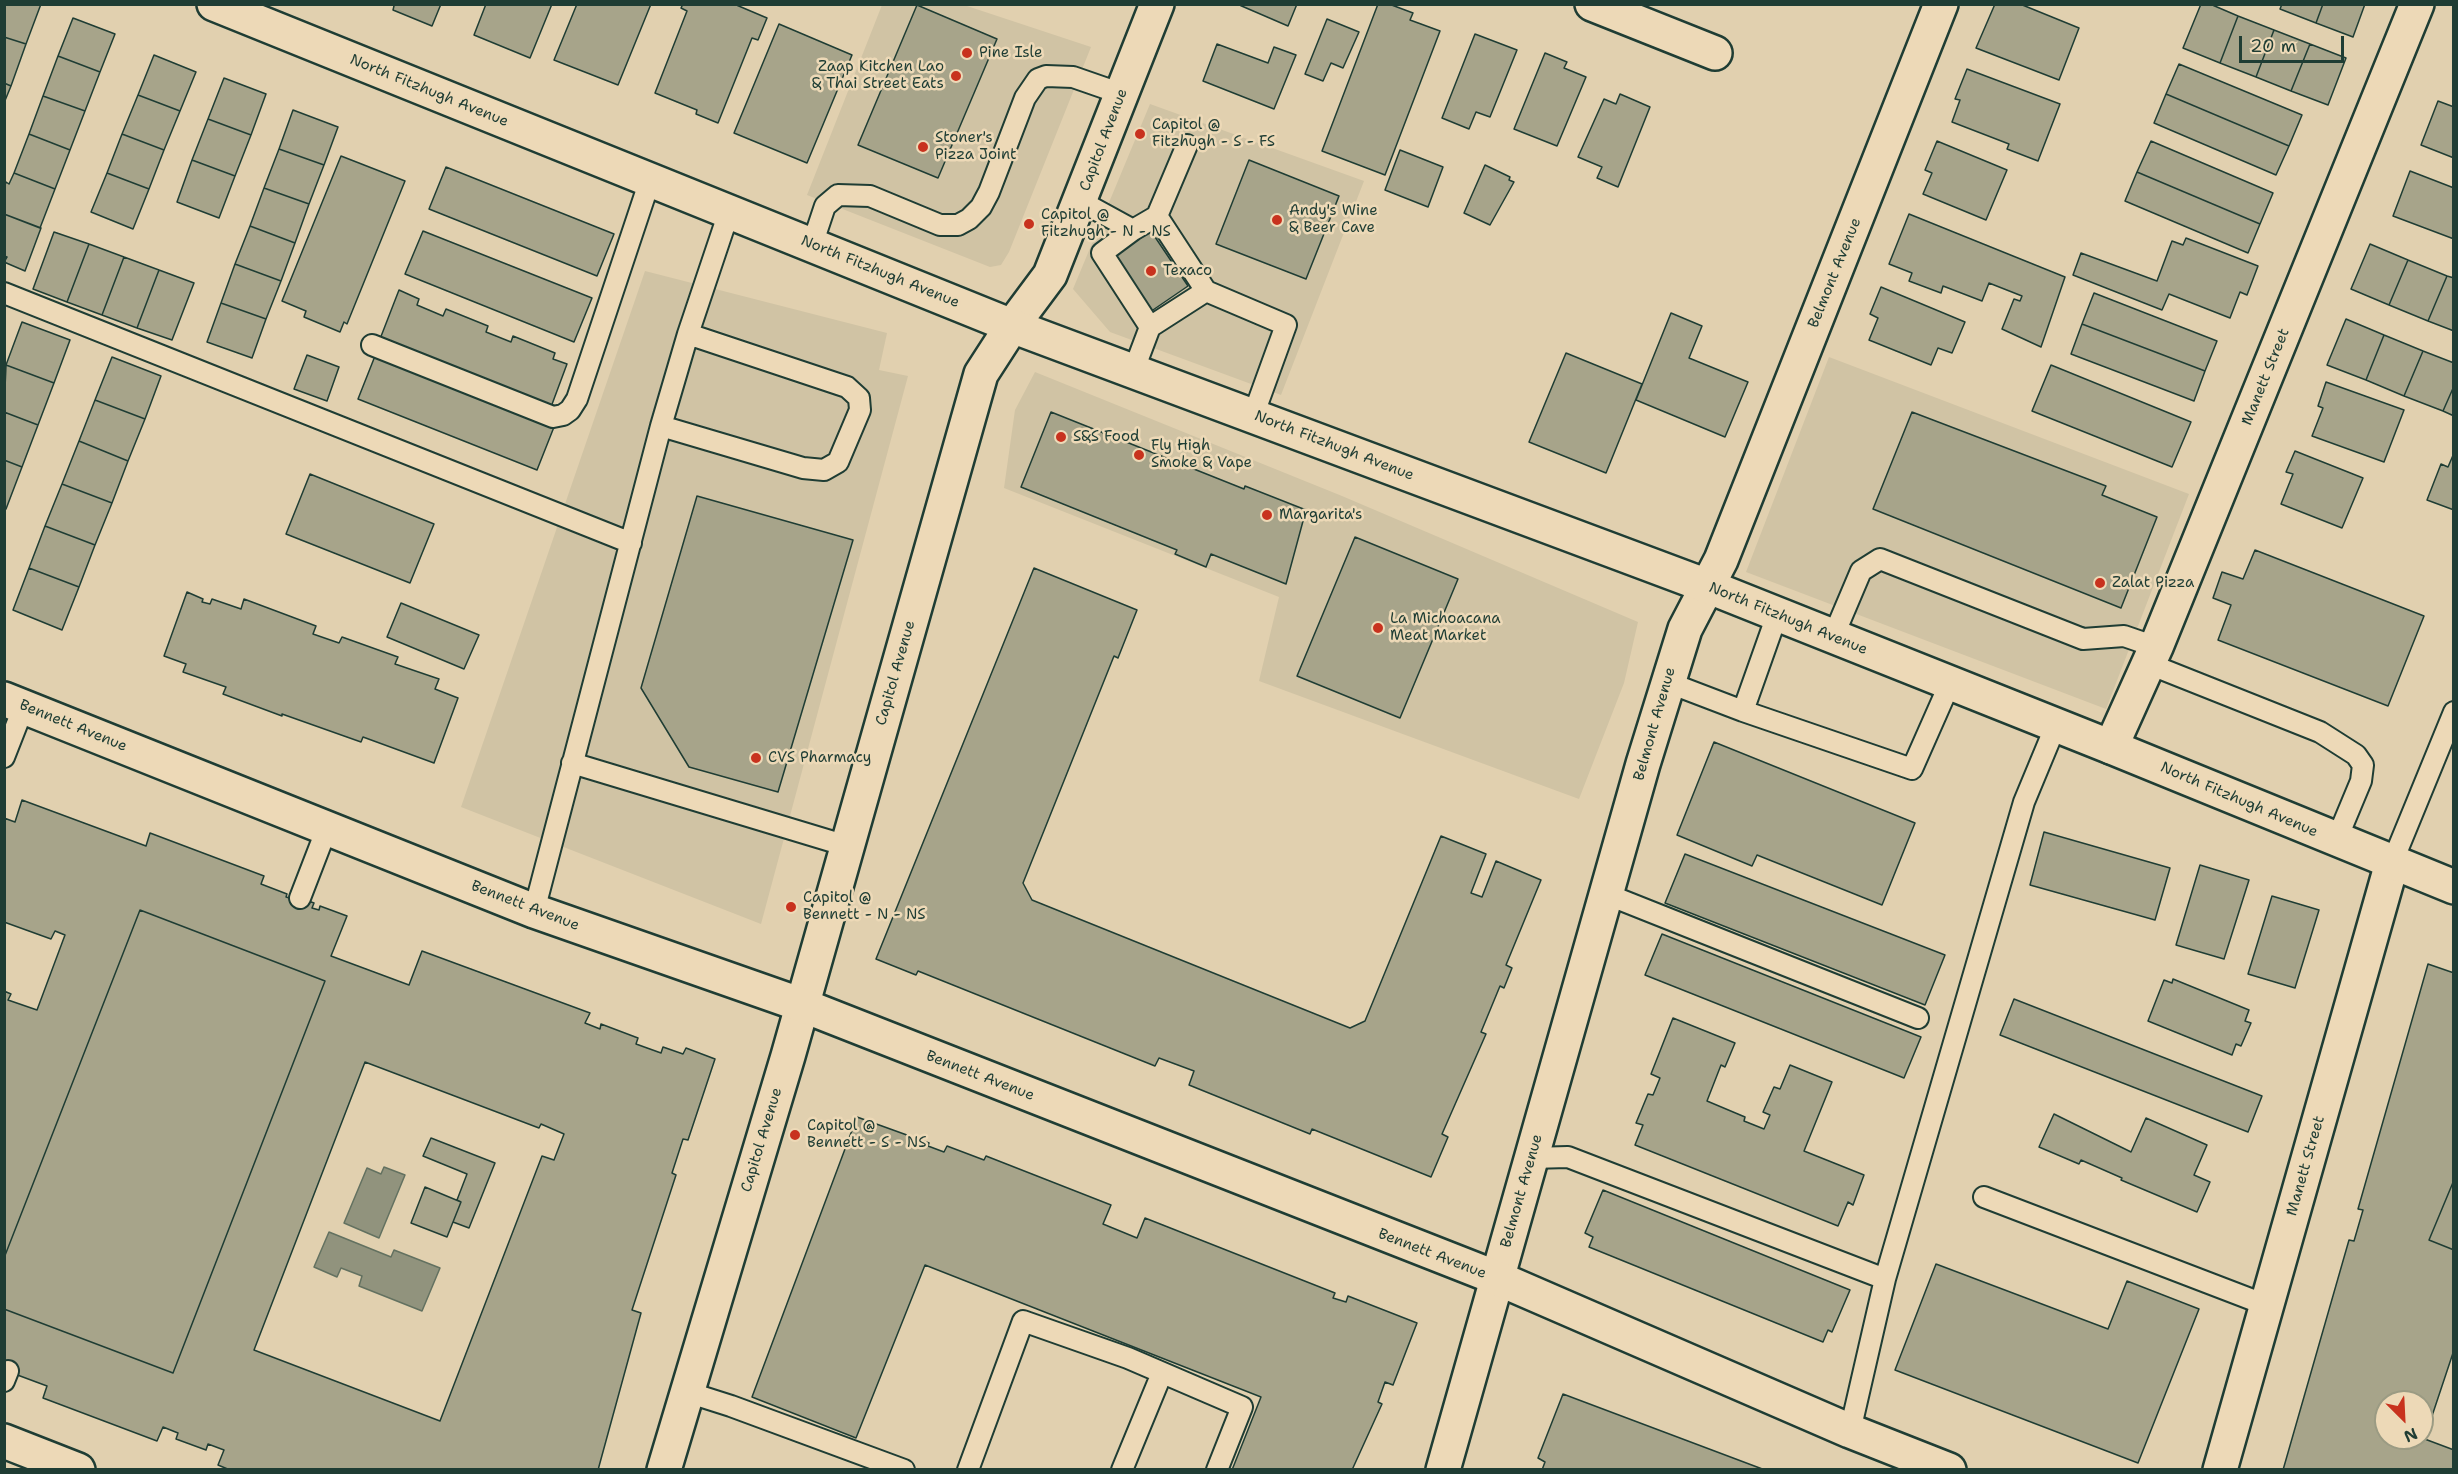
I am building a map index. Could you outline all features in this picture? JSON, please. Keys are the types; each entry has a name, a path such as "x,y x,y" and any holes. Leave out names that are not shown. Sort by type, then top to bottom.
{"street":[{"name":"North Fitzhugh Avenue","path":"214,4 1012,327 1707,586 2454,887"},
{"name":"Capitol Avenue","path":"664,1470 802,1005 981,374 1050,275 1157,4"},
{"path":"1592,4 1714,53"},
{"name":"Belmont Avenue","path":"1443,1470 1667,682 1685,629 1721,560 1941,4"},
{"name":"Manett Street","path":"2111,747 2152,655 2417,4"},
{"name":"Bennett Avenue","path":"14,703 534,911 802,1005 1497,1278 1850,1431 1949,1470"},
{"name":"Manett Street","path":"2220,1470 2392,863"},
{"path":"4,1441 78,1470"}],"lane":[{"path":"812,245 825,206 838,195 870,196 940,225 958,225 969,219 981,207 989,192 1025,98 1038,79 1046,76 1073,77 1122,94"},
{"path":"1150,327 1102,253 1157,216 1186,145"},
{"path":"372,345 553,417 563,415 570,410 577,399 650,180"},
{"path":"1080,201 1133,230"},
{"path":"534,911 662,426 688,334 729,212"},
{"path":"1157,216 1206,291 1286,325 1254,416"},
{"path":"1133,372 1150,327 1206,291"},
{"path":"4,294 631,543"},
{"path":"662,426 803,468 824,470 838,462 860,410 860,398 847,387 688,334"},
{"path":"1833,637 1861,572 1880,559 2083,639 2124,636 2152,655 2320,732 2356,755 2363,765 2361,781 2336,841"},
{"path":"1743,711 1777,615"},
{"path":"1667,682 1743,711 1912,769 1950,683"},
{"path":"4,757 14,703"},
{"path":"2392,863 2454,712"},
{"path":"1850,1431 1885,1279 2024,802 2056,725"},
{"path":"573,764 847,846"},
{"path":"300,898 327,828"},
{"path":"1606,894 1918,1018"},
{"path":"1531,1158 1568,1157 1885,1279"},
{"path":"1984,1197 2266,1305"},
{"path":"968,1470 1023,1321 1128,1358 1242,1407 1217,1470"},
{"path":"1122,1470 1162,1372"},
{"path":"687,1392 904,1470"}],"shaded area":[{"path":"882,5 964,5 1091,47 1009,252 1001,265 990,267 807,195"},
{"path":"1150,104 1364,181 1281,395 1110,332 1073,289"},
{"path":"645,271 887,333 879,370 908,376 761,924 461,807"},
{"path":"1829,357 2189,494 2106,709 1746,572"},
{"path":"1035,372 1342,496 1638,622 1624,683 1579,799 1259,681 1279,597 1004,488 1015,410"},
{"path":"384,1167 405,1175 379,1238 344,1223 367,1168 381,1174"},
{"path":"329,1232 391,1257 394,1250 440,1268 422,1311 359,1286 362,1276 341,1268 337,1277 314,1267"}],"building":[{"path":"4,4 41,4 26,44 4,37"},
{"path":"391,4 441,4 432,26 393,10 394,6"},
{"path":"486,4 552,4 530,58 474,35"},
{"path":"577,4 651,4 618,85 554,60"},
{"path":"683,4 734,4 767,18 758,40 752,38 718,123 696,114 697,110 655,93 687,11 681,8"},
{"path":"1237,4 1297,4 1288,26"},
{"path":"1378,4 1389,4 1413,13 1410,20 1440,31 1385,175 1322,151"},
{"path":"1995,4 2020,4 2079,28 2059,80 1976,48"},
{"path":"2201,4 2210,4 2238,16 2220,63 2183,48"},
{"path":"2282,4 2323,4 2316,23 2280,9"},
{"path":"2323,4 2365,4 2353,37 2316,23"},
{"path":"917,5 997,39 938,178 858,145"},
{"path":"2238,16 2274,30 2256,77 2220,63"},
{"path":"73,18 115,34 100,72 58,56"},
{"path":"1327,19 1359,32 1343,68 1331,63 1323,81 1305,74"},
{"path":"779,24 852,55 807,163 734,133"},
{"path":"2274,30 2310,44 2291,91 2256,77"},
{"path":"1475,34 1517,50 1490,117 1476,112 1469,129 1442,118"},
{"path":"4,37 26,44 11,86 4,83"},
{"path":"1217,44 1268,63 1274,47 1296,55 1274,109 1203,81"},
{"path":"2310,44 2346,58 2328,105 2291,91"},
{"path":"1545,53 1567,62 1564,68 1586,77 1557,146 1514,129"},
{"path":"154,55 196,72 180,111 138,95"},
{"path":"58,56 100,72 85,111 43,96"},
{"path":"2179,64 2302,115 2289,146 2166,94"},
{"path":"1967,69 2060,104 2038,161 2007,149 2009,144 1952,122 1960,100 1955,99"},
{"path":"224,78 266,94 251,135 208,119"},
{"path":"4,83 11,86 4,103"},
{"path":"1620,94 1650,107 1618,187 1597,178 1602,167 1578,157 1604,99 1616,104"},
{"path":"2166,94 2289,146 2276,175 2154,123"},
{"path":"138,95 180,111 164,150 122,134"},
{"path":"43,96 85,111 70,150 29,134"},
{"path":"2438,101 2454,107 2454,158 2421,145"},
{"path":"293,110 338,127 324,165 279,149"},
{"path":"208,119 251,135 235,176 192,160"},
{"path":"29,134 70,150 55,189 14,173"},
{"path":"122,134 164,150 149,189 107,173"},
{"path":"1937,141 2007,170 1986,220 1923,194 1932,173 1925,170"},
{"path":"2151,141 2273,193 2260,224 2137,172"},
{"path":"279,149 324,165 309,204 264,188"},
{"path":"1400,150 1443,167 1428,207 1385,190"},
{"path":"341,156 405,181 347,324 344,322 340,332 304,317 306,311 282,301"},
{"path":"192,160 235,176 219,218 177,202"},
{"name":"Andy's Wine & Beer Cave","path":"1249,160 1339,196 1306,279 1216,244"},
{"path":"1485,165 1510,177 1509,180 1514,182 1490,225 1464,213"},
{"path":"446,167 614,234 597,276 429,209"},
{"path":"2410,171 2454,188 2454,239 2393,216"},
{"path":"2137,172 2260,224 2248,253 2125,201"},
{"path":"14,173 55,189 40,228 4,214 4,187 6,182 9,184"},
{"path":"107,173 149,189 133,229 91,212"},
{"path":"264,188 309,204 295,243 250,226"},
{"path":"4,214 41,228 25,271 4,262 7,257 4,256"},
{"path":"1909,214 2065,277 2041,347 2002,329 2014,299 2020,301 2022,296 1989,283 1982,301 1943,286 1941,293 1909,281 1912,273 1889,264"},
{"path":"250,226 295,243 281,281 235,264"},
{"path":"423,231 592,298 574,342 405,274"},
{"name":"Texaco","path":"1151,231 1188,286 1150,312 1113,257"},
{"path":"54,232 89,244 67,302 33,289"},
{"path":"2186,238 2258,266 2247,295 2240,292 2230,318 2169,294 2162,310 2073,275 2081,253 2157,281 2172,241 2183,245"},
{"path":"89,244 124,257 102,315 67,302"},
{"path":"2370,244 2408,260 2389,305 2351,289"},
{"path":"124,257 159,270 137,328 102,315"},
{"path":"2408,260 2447,276 2428,321 2389,305"},
{"path":"235,264 281,281 266,319 221,303"},
{"path":"159,270 194,283 172,340 137,328"},
{"path":"2447,276 2454,278 2454,331 2428,321"},
{"path":"1881,287 1965,322 1952,353 1938,348 1931,365 1869,340 1878,318 1870,314"},
{"path":"399,290 419,299 417,305 443,316 446,309 488,326 486,332 511,342 513,336 555,353 553,359 567,364 551,407 380,339"},
{"path":"2094,293 2217,341 2205,371 2082,324"},
{"path":"221,303 266,319 252,358 207,342"},
{"path":"1671,313 1702,326 1689,358 1748,382 1725,437 1636,400"},
{"path":"2346,319 2384,335 2366,380 2327,365"},
{"path":"22,322 70,340 54,383 6,365"},
{"path":"2082,324 2205,371 2194,401 2071,354"},
{"path":"2384,335 2423,351 2404,396 2366,380"},
{"path":"2423,351 2454,363 2454,386 2443,411 2404,396"},
{"path":"1566,353 1642,384 1606,473 1529,442"},
{"path":"307,355 339,367 327,401 294,389"},
{"path":"375,356 554,427 537,470 358,399"},
{"path":"112,357 161,376 145,419 95,400"},
{"path":"6,365 54,383 38,425 4,412"},
{"path":"2051,365 2191,422 2172,467 2032,411"},
{"path":"2326,382 2404,410 2384,462 2312,436 2323,408 2318,406"},
{"path":"2454,386 2454,416 2443,411"},
{"path":"95,400 145,419 128,461 79,441"},
{"path":"4,412 38,425 22,467 4,460"},
{"path":"1051,412 1244,489 1245,486 1306,510 1286,584 1211,554 1206,567 1175,554 1177,550 1021,487"},
{"path":"1912,412 2106,486 2102,495 2157,517 2121,608 1873,509"},
{"path":"79,441 128,461 112,503 62,484"},
{"path":"2295,451 2363,478 2342,528 2281,504 2293,474 2286,472"},
{"path":"2454,453 2454,510 2427,500 2441,464 2448,467"},
{"path":"4,460 22,467 6,509 4,508"},
{"path":"310,474 434,524 410,583 286,534"},
{"path":"62,484 112,503 95,545 45,526"},
{"name":"CVS Pharmacy","path":"697,496 853,540 778,792 689,767 641,688"},
{"path":"45,526 95,545 79,587 29,568"},
{"name":"La Michoacana Meat Market","path":"1355,537 1458,579 1400,718 1297,676"},
{"path":"2255,550 2424,616 2388,706 2218,640 2231,605 2213,598 2222,572 2243,579"},
{"path":"29,568 79,587 62,630 13,610"},
{"path":"1034,568 1137,610 1118,658 1114,656 1023,883 1032,900 1350,1028 1365,1021 1441,836 1486,854 1471,893 1482,897 1496,861 1541,880 1506,965 1512,968 1504,988 1500,986 1481,1032 1486,1034 1442,1134 1448,1137 1431,1177 1312,1129 1310,1134 1189,1085 1194,1071 1159,1058 1155,1066 918,971 916,975 876,959"},
{"path":"187,592 203,599 202,602 210,604 212,599 241,609 244,599 316,626 313,634 339,643 342,637 398,657 395,664 439,679 435,689 458,698 434,763 363,737 361,742 282,714 282,716 223,694 226,687 183,672 186,664 164,656"},
{"path":"401,603 479,635 464,669 387,637"},
{"path":"1714,742 1915,823 1882,905 1757,855 1752,866 1677,835"},
{"path":"22,800 146,846 150,833 264,876 261,884 287,894 286,897 293,899 294,896 314,903 312,908 319,910 320,906 347,916 331,956 409,985 422,951 590,1013 585,1023 600,1029 601,1024 638,1038 636,1044 661,1053 663,1047 683,1054 686,1048 715,1059 688,1140 683,1139 672,1173 676,1175 632,1310 641,1313 598,1470 230,1470 218,1465 224,1450 208,1444 206,1450 176,1439 178,1433 163,1427 157,1441 43,1398 47,1386 4,1370 4,1309 173,1373 325,981 140,910 4,1258 4,991 11,994 8,1000 37,1010 65,935 55,931 51,939 4,922 4,818 15,822","holes":["365,1062 539,1128 541,1124 564,1134 554,1160 542,1156 440,1421 254,1350"]},
{"path":"2044,832 2170,868 2155,920 2030,885"},
{"path":"1685,854 1945,955 1925,1005 1665,903"},
{"path":"2200,865 2249,880 2224,959 2176,945"},
{"path":"2272,896 2319,910 2295,988 2248,974"},
{"path":"140,910 325,981 173,1373 4,1309 4,1258"},
{"path":"1662,934 1921,1037 1904,1078 1645,975"},
{"path":"2428,964 2454,973 2454,1180 2429,1240 2454,1250 2454,1350 2434,1410 2434,1390 2374,1390 2374,1450 2434,1450 2434,1442 2454,1450 2454,1470 2283,1470 2349,1240 2354,1241 2363,1210 2358,1209"},
{"path":"2173,979 2249,1010 2245,1021 2251,1023 2241,1046 2236,1044 2232,1055 2148,1021 2164,980 2172,983"},
{"path":"2014,999 2262,1096 2248,1132 2000,1035"},
{"path":"1673,1018 1735,1043 1725,1067 1721,1065 1707,1101 1745,1117 1744,1121 1764,1129 1770,1115 1763,1112 1774,1087 1780,1089 1790,1065 1832,1082 1804,1151 1864,1175 1853,1205 1848,1202 1838,1226 1635,1145 1643,1125 1636,1123 1648,1094 1653,1095 1660,1078 1651,1074"},
{"path":"2054,1114 2131,1152 2146,1118 2207,1145 2194,1175 2210,1182 2197,1212 2121,1180 2122,1178 2081,1160 2079,1164 2039,1147"},
{"path":"857,1117 929,1143 928,1146 944,1152 947,1146 984,1160 986,1156 1111,1205 1103,1224 1137,1238 1145,1218 1335,1293 1333,1298 1346,1302 1348,1296 1417,1323 1393,1385 1385,1382 1378,1402 1382,1404 1352,1470 1232,1470 1261,1397 925,1265 856,1438 752,1397"},
{"path":"431,1138 495,1163 469,1228 453,1222 461,1202 457,1200 467,1174 423,1156"},
{"path":"2454,1180 2454,1250 2429,1240"},
{"path":"425,1187 461,1202 447,1237 411,1223"},
{"path":"1603,1190 1850,1290 1832,1332 1828,1330 1823,1342 1589,1247 1593,1237 1585,1233"},
{"path":"1936,1264 2108,1329 2127,1281 2199,1309 2138,1463 1895,1370"},
{"path":"1563,1394 1765,1470 1542,1470 1545,1462 1538,1458"}],"place":[{"name":"Pine Isle","path":"967,53"},
{"name":"Zaap Kitchen Lao & Thai Street Eats","path":"956,76"},
{"name":"Capitol @ Fitzhugh - S - FS","path":"1140,134"},
{"name":"Stoner's Pizza Joint","path":"923,147"},
{"name":"Andy's Wine & Beer Cave","path":"1277,220"},
{"name":"Capitol @ Fitzhugh - N - NS","path":"1029,224"},
{"name":"Texaco","path":"1151,271"},
{"name":"S&S Food","path":"1061,437"},
{"name":"Fly High Smoke & Vape","path":"1139,455"},
{"name":"Margarita's","path":"1267,515"},
{"name":"Zalat Pizza","path":"2100,583"},
{"name":"La Michoacana Meat Market","path":"1378,628"},
{"name":"CVS Pharmacy","path":"756,758"},
{"name":"Capitol @ Bennett - N - NS","path":"791,907"},
{"name":"Capitol @ Bennett - S - NS","path":"795,1135"}]}
